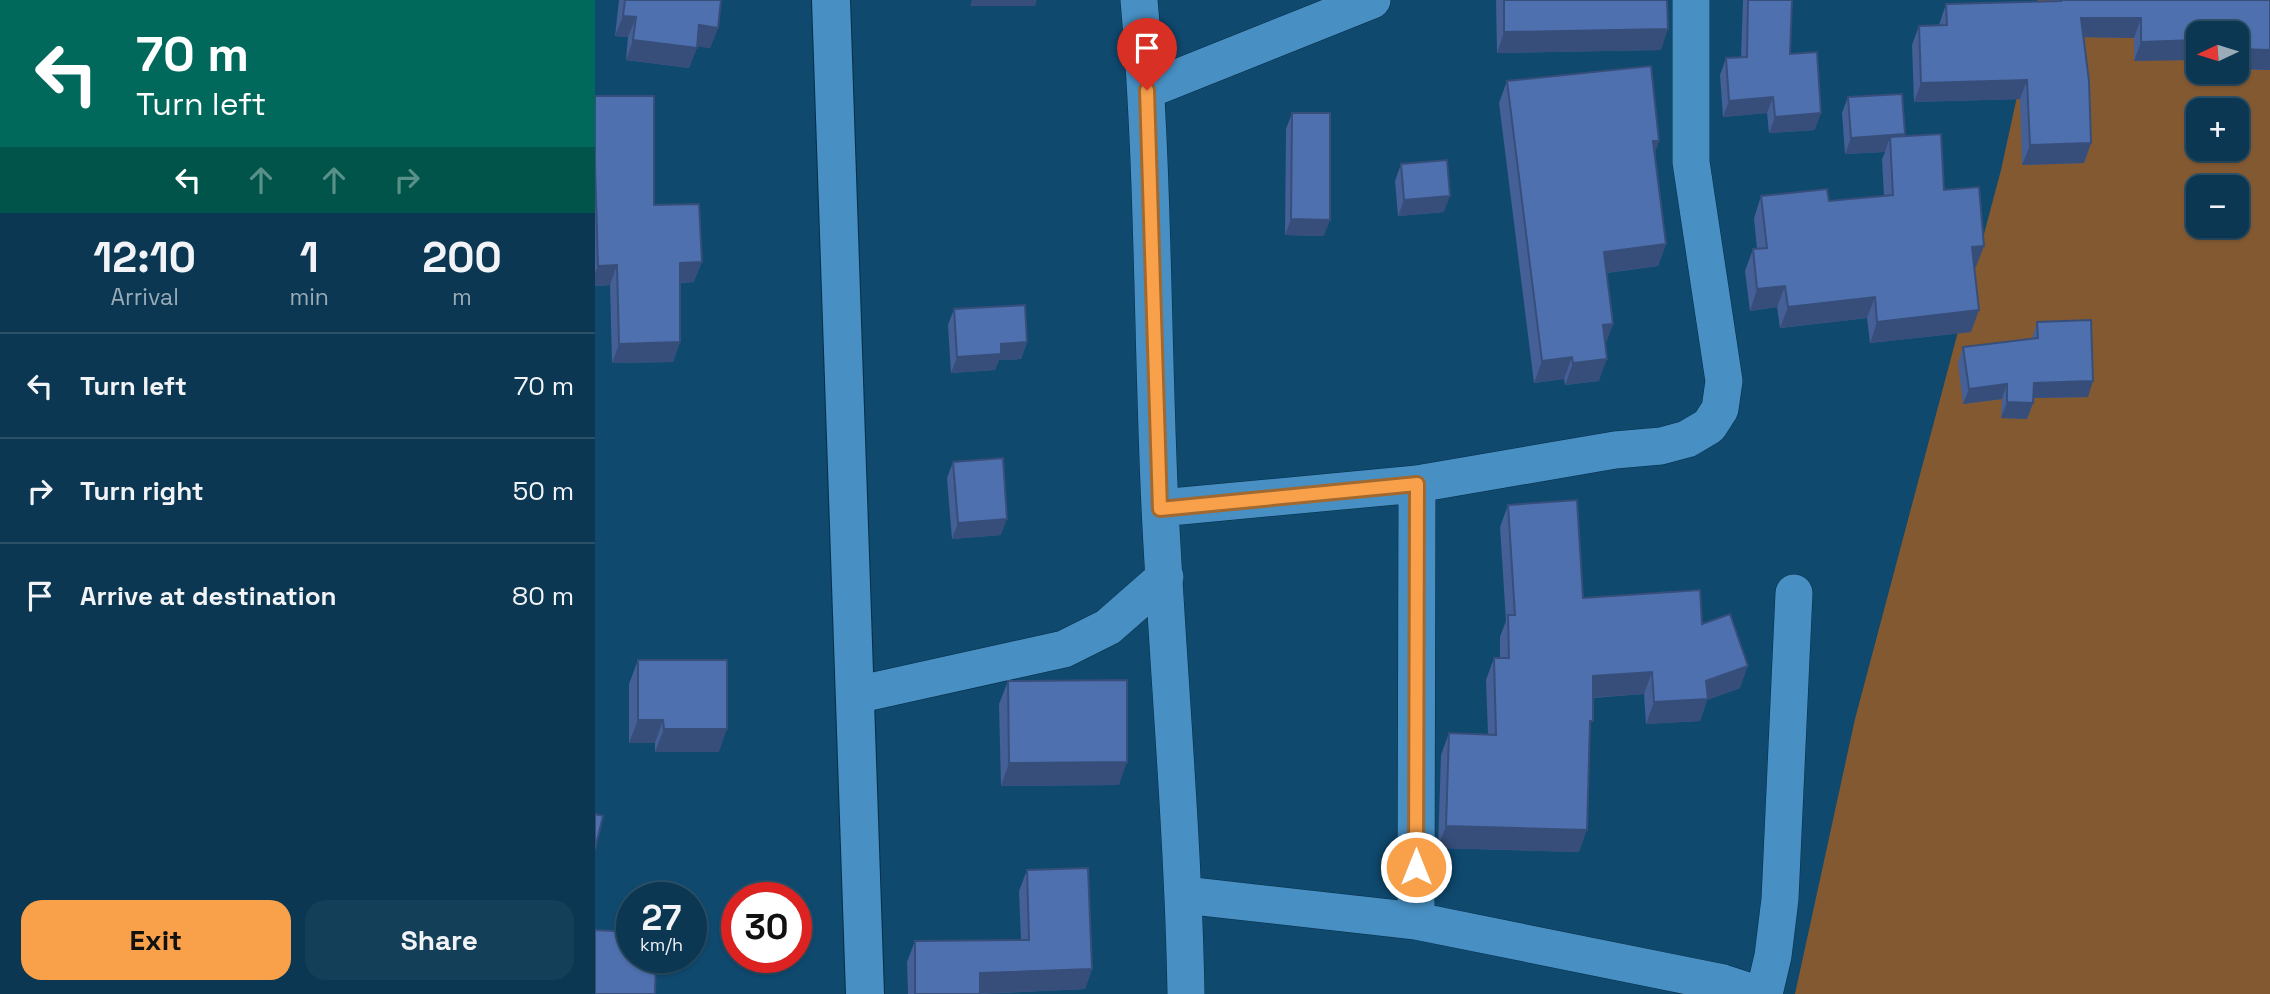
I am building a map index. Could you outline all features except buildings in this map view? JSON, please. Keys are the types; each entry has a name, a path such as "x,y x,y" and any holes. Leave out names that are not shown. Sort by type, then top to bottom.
{"street":[{"path":"831,0 865,994"},
{"path":"1139,0 1147,90 1160,509 1184,895 1186,994"},
{"path":"1147,90 1372,0"},
{"path":"1160,509 1417,484 1674,442 1687,439 1709,426 1720,409 1724,381 1691,162 1691,0"},
{"path":"846,423 828,456 846,994"},
{"path":"1416,922 1417,484"},
{"path":"856,695 1064,649 1108,628 1165,577"},
{"path":"1764,994 1773,956 1780,899 1794,593"},
{"path":"1184,895 1416,922 1723,983 1757,994"}],"shaded area":[{"path":"2038,0 2270,0 2270,994 1795,994 1855,719 2001,170"}],"route":[{"path":"1147,90 1160,509 1417,484 1416,867"}]}
